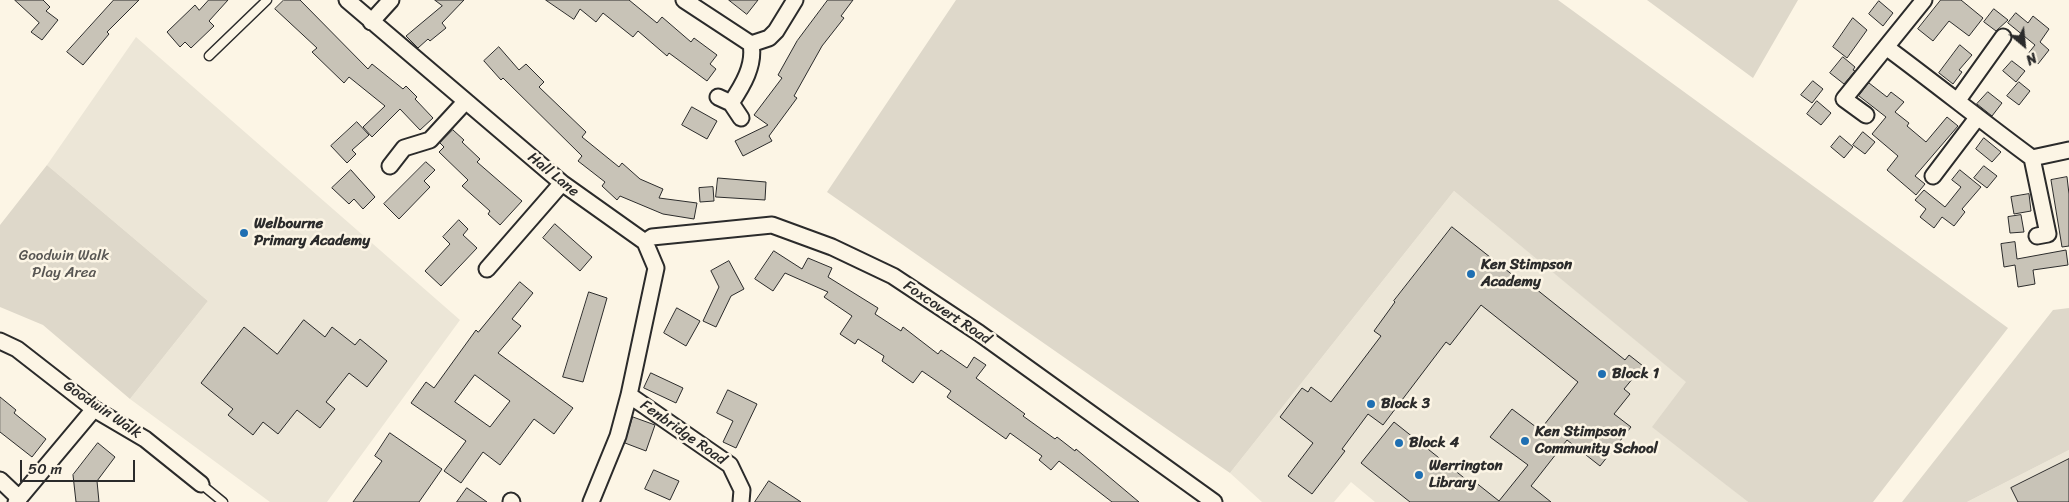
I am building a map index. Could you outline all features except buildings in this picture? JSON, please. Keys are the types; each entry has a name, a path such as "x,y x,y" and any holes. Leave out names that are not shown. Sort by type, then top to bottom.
{"street":[{"name":"Hall Lane","path":"347,0 562,183 645,242"},
{"path":"371,22 391,0"},
{"path":"684,0 751,44 753,55 741,88 725,100 741,118"},
{"path":"751,44 769,38 776,31 796,0"},
{"path":"1866,114 1844,99 1924,0"},
{"path":"1958,100 2003,37"},
{"path":"1886,47 2032,158 2048,234 2037,236"},
{"path":"390,166 404,148 430,140 465,102"},
{"path":"1933,176 1977,118"},
{"path":"2032,158 2069,150"},
{"path":"487,269 562,183"},
{"name":"Foxcovert Road","path":"645,242 652,237 772,224 832,247 893,276 979,333 1214,502"},
{"name":"Fenbridge Road","path":"591,502 618,436 629,395 656,268 645,242"},
{"name":"Goodwin Walk","path":"0,340 17,349 94,409 145,439 201,484"},
{"name":"Fenbridge Road","path":"629,395 730,465 742,490 740,502"},
{"path":"0,480 17,500 94,409"}],"lane":[{"path":"209,56 267,0"},
{"path":"201,484 223,502"}],"shaded area":[{"name":"Welbourne Primary Academy","path":"136,37 460,320 327,502 270,502 130,399 208,301 47,165"},
{"name":"Ken Stimpson Academy","path":"1454,191 1687,382 1722,481 1748,502 1375,502 1351,482 1334,502 1262,502 1230,473"},
{"path":"2069,450 2069,502 1967,502"}],"green space":[{"path":"956,0 1558,0 2008,328 1873,502 1748,502 1652,427 1686,382 1454,191 1230,473 827,192"},
{"path":"1647,0 1798,0 1753,78"},
{"name":"Goodwin Walk Play Area","path":"47,165 208,301 130,399 43,325 0,307 0,225"},
{"path":"2069,308 2069,450 1967,502 1902,502 2053,310"}],"place":[{"name":"Welbourne Primary Academy","path":"244,233"},
{"name":"Ken Stimpson Academy","path":"1471,274"},
{"name":"Block 1","path":"1602,374"},
{"name":"Block 3","path":"1371,404"},
{"name":"Ken Stimpson Community School","path":"1525,441"},
{"name":"Block 4","path":"1399,443"},
{"name":"Werrington Library","path":"1419,475"}]}
